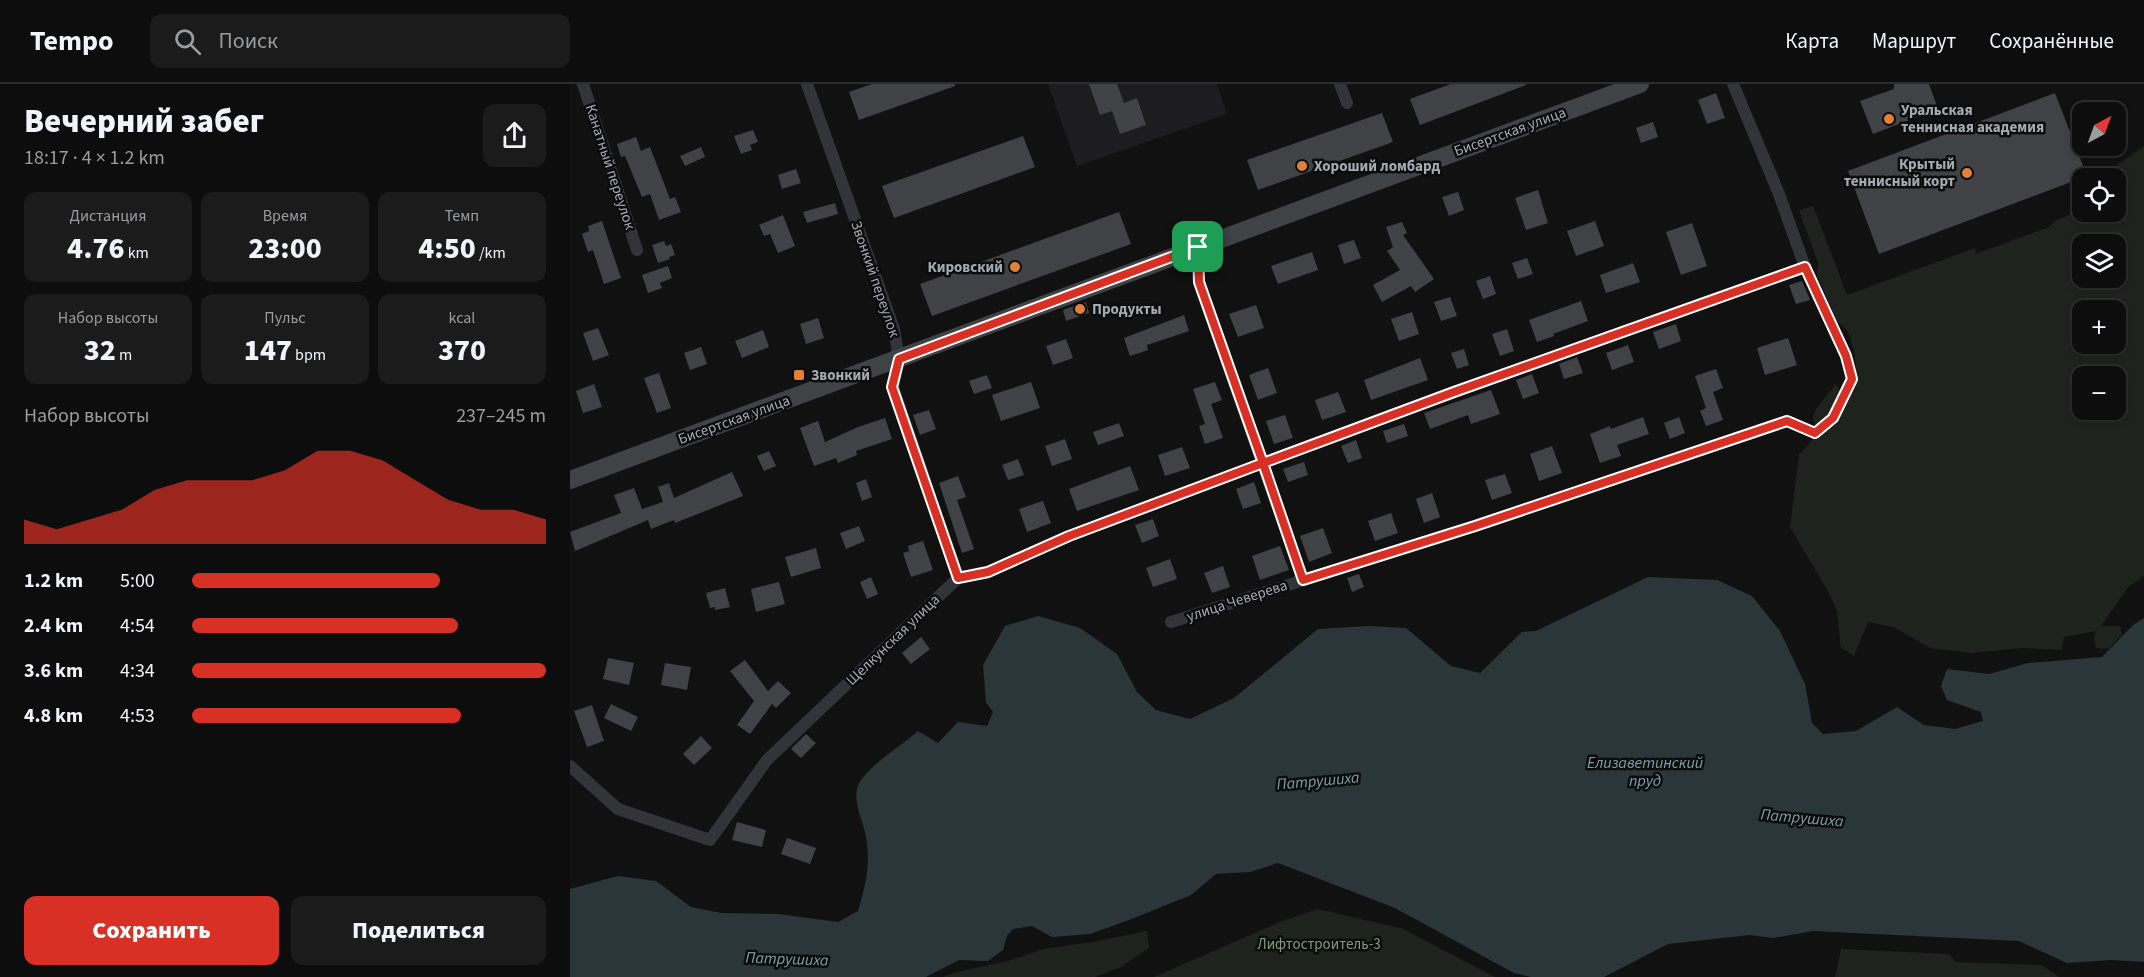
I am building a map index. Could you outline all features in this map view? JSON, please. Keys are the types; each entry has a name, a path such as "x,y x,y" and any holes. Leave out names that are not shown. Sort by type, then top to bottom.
{"main road":[{"name":"Бисертская улица","path":"570,480 1640,84"}],"street":[{"name":"Канатный переулок","path":"583,84 637,250"},
{"name":"Звонкий переулок","path":"807,84 894,328 899,359 892,387 958,578"},
{"path":"1340,84 1347,103"},
{"path":"958,578 988,572 1069,536 1263,463 1454,392 1805,267 1779,194 1733,84"},
{"path":"1198,247 1199,282 1303,580"},
{"name":"улица Чеверева","path":"1171,622 1475,526 1787,421 1815,433 1833,418 1852,379 1846,356 1805,267"},
{"name":"Щелкунская улица","path":"570,766 618,809 710,840 767,760 958,578"}],"shaded area":[{"path":"1048,84 1217,84 1227,114 1077,166"}],"green space":[{"path":"2144,146 2144,576 2128,587 2101,626 2120,626 2122,634 2109,649 2096,648 2094,639 2096,631 2064,637 2062,650 2022,648 1971,653 1930,648 1894,627 1868,622 1854,656 1841,648 1837,611 1829,593 1790,527 1799,455 1818,433 1813,418 1816,409 1836,384 1841,392 1857,381 1854,350 1848,331 1836,320 1817,275 1818,263 1799,210 1813,206 1847,295 1975,248 1976,254 2049,227 2055,221 2072,213 2072,222 2126,222 2126,168 2113,168"},
{"name":"Лифтостроитель-3","path":"1318,909 1403,929 1495,977 1154,977 1280,922"},
{"path":"1147,931 1149,948 1121,967 1095,977 943,977 1008,961 1043,949"},
{"path":"1841,949 1949,954 1955,962 2042,965 2059,977 1835,977"}],"water":[{"name":"Елизаветинский пруд","path":"1648,577 1717,580 1752,596 1780,631 1805,684 1812,723 1823,734 1856,731 1897,707 1924,725 1955,729 1983,721 1981,712 1947,700 1941,686 1947,669 1989,674 2028,663 2102,657 2133,625 2144,618 2144,962 2111,960 2067,963 2019,941 1813,931 1773,938 1750,935 1668,944 1604,977 1531,977 1514,973 1395,908 1278,863 1250,872 1216,874 1191,895 1090,934 1052,937 1032,926 1013,929 1007,936 1003,950 988,961 959,960 926,977 570,977 570,889 618,876 656,881 691,907 721,913 778,914 838,922 858,911 865,886 868,852 857,803 857,787 880,760 918,731 938,743 958,722 987,726 993,712 986,702 983,665 1005,626 1038,616 1080,628 1117,654 1137,692 1156,710 1190,719 1234,698 1318,629 1369,626 1406,628 1451,666 1480,673 1522,632 1536,631"}],"building":[{"path":"872,84 955,84 955,86 859,120 849,92"},
{"path":"1089,84 1117,84 1124,103 1137,98 1146,125 1120,134 1112,111 1100,115"},
{"path":"1451,84 1526,85 1420,125 1410,99"},
{"name":"Уральская теннисная академия","path":"1894,84 1929,84 1938,109 1873,134 1860,101 1894,89"},
{"path":"1716,93 1725,118 1707,124 1698,100"},
{"name":"Крытый теннисный корт","path":"2055,93 2072,137 2072,156 2079,156 2084,168 2072,168 2072,182 1879,254 1848,171"},
{"path":"1382,113 1393,142 1258,190 1247,160"},
{"path":"1653,122 1658,137 1641,143 1636,128"},
{"path":"753,130 758,142 750,145 752,150 741,154 734,136"},
{"path":"1023,136 1035,167 894,218 882,186"},
{"path":"636,137 641,151 650,147 670,199 675,197 681,212 659,220 650,194 642,197 625,156 621,157 617,144"},
{"path":"701,147 705,157 685,166 680,156"},
{"path":"796,169 801,183 782,189 778,175"},
{"path":"1538,190 1548,223 1526,230 1515,198"},
{"path":"1458,192 1464,210 1449,216 1442,197"},
{"path":"835,203 838,214 807,223 803,212"},
{"path":"1119,212 1131,244 932,316 920,284"},
{"path":"783,215 795,246 778,253 770,234 764,236 759,225"},
{"path":"602,221 621,278 604,284 593,250 588,252 582,234 589,231 588,226"},
{"path":"1595,221 1604,246 1576,256 1567,231"},
{"path":"1402,222 1407,233 1403,235 1434,279 1415,292 1411,286 1382,302 1373,285 1400,270 1387,251 1393,247 1386,227"},
{"path":"1692,223 1707,266 1681,275 1666,232"},
{"path":"1354,240 1361,258 1344,264 1338,245"},
{"path":"664,241 666,246 671,244 675,255 658,263 652,245"},
{"path":"1312,252 1318,270 1278,284 1271,266"},
{"path":"1527,258 1533,274 1518,279 1512,263"},
{"path":"1633,263 1640,282 1606,293 1600,275"},
{"path":"668,266 672,278 660,283 662,288 648,293 642,275"},
{"path":"1490,276 1496,294 1483,299 1476,281"},
{"path":"1802,281 1810,300 1796,304 1789,285"},
{"path":"1450,297 1457,316 1441,321 1434,302"},
{"path":"1581,301 1588,321 1537,342 1529,320"},
{"path":"1086,302 1089,313 1066,321 1063,310"},
{"path":"1256,305 1264,328 1238,337 1229,314"},
{"path":"1412,312 1419,334 1399,341 1391,319"},
{"path":"1184,315 1189,331 1147,345 1148,350 1130,356 1124,338"},
{"path":"818,318 824,338 806,344 800,324"},
{"path":"1676,324 1681,341 1659,349 1653,332"},
{"path":"598,328 609,355 593,361 583,333"},
{"path":"1507,329 1514,351 1500,356 1492,334"},
{"path":"763,330 769,347 742,358 735,341"},
{"path":"1788,338 1797,365 1765,375 1757,348"},
{"path":"1066,339 1073,358 1053,365 1046,346"},
{"path":"1628,345 1634,362 1612,370 1606,353"},
{"path":"701,347 707,364 690,370 684,353"},
{"path":"1464,349 1469,365 1457,369 1451,353"},
{"path":"1577,357 1583,373 1564,379 1559,364"},
{"path":"1420,358 1428,380 1371,400 1364,380"},
{"path":"1268,368 1277,393 1258,400 1249,375"},
{"path":"1716,369 1723,388 1713,392 1723,420 1706,426 1700,411 1706,408 1695,376"},
{"path":"659,373 671,408 657,413 644,378"},
{"path":"1532,374 1539,393 1523,399 1516,380"},
{"path":"987,375 992,388 974,394 969,381"},
{"path":"1031,382 1040,408 1001,421 992,395"},
{"path":"1215,382 1222,400 1211,404 1223,438 1205,444 1199,426 1205,424 1193,389"},
{"path":"594,384 602,407 583,413 576,391"},
{"path":"1491,390 1500,414 1471,424 1468,415 1430,429 1424,413"},
{"path":"1338,392 1346,412 1322,420 1315,400"},
{"path":"929,410 936,429 920,435 913,415"},
{"path":"1285,415 1293,438 1274,444 1266,421"},
{"path":"1643,417 1649,434 1617,445 1621,456 1600,463 1590,434"},
{"path":"1679,417 1685,433 1670,439 1664,423"},
{"path":"885,418 892,439 856,451 857,455 838,463 836,458 814,466 800,428 818,421 825,442"},
{"path":"1119,423 1124,436 1098,445 1093,432"},
{"path":"1404,424 1408,436 1387,443 1383,431"},
{"path":"1065,439 1072,459 1052,466 1045,446"},
{"path":"1356,440 1362,458 1348,463 1341,446"},
{"path":"1552,446 1562,473 1539,481 1530,454"},
{"path":"1182,447 1190,468 1165,476 1158,455"},
{"path":"769,451 776,466 764,471 757,456"},
{"path":"1018,459 1024,475 1008,480 1002,465"},
{"path":"1304,462 1308,475 1288,482 1283,469"},
{"path":"1130,466 1139,490 1077,511 1069,489"},
{"path":"732,472 743,496 675,523 674,520 651,529 648,520 575,551 570,532 621,513 614,495 634,488 642,509 663,502 658,487 669,483 674,498"},
{"path":"1505,474 1512,493 1492,500 1485,480"},
{"path":"958,476 966,497 957,500 974,549 962,553 939,483"},
{"path":"866,479 872,497 862,501 856,483"},
{"path":"1254,482 1261,503 1243,509 1236,489"},
{"path":"1432,493 1440,517 1424,523 1416,499"},
{"path":"1043,501 1051,523 1027,532 1019,509"},
{"path":"1391,513 1398,533 1375,541 1368,521"},
{"path":"1153,519 1159,536 1142,543 1135,525"},
{"path":"859,526 865,541 846,549 840,533"},
{"path":"1323,528 1332,553 1309,562 1300,536"},
{"path":"923,541 933,570 911,577 903,553 909,551 908,546"},
{"path":"1280,546 1289,570 1260,580 1252,556"},
{"path":"816,548 821,568 791,577 785,557"},
{"path":"1170,559 1177,579 1153,587 1146,568"},
{"path":"1223,566 1230,587 1212,593 1204,573"},
{"path":"1359,574 1364,587 1352,592 1347,578"},
{"path":"871,577 878,594 867,599 860,582"},
{"path":"779,582 785,604 756,612 751,589"},
{"path":"725,588 730,607 715,610 715,607 710,608 706,593"},
{"path":"921,637 930,649 911,664 902,653"},
{"path":"608,658 634,663 629,685 603,679"},
{"path":"745,660 768,691 778,681 791,693 776,708 772,704 750,734 737,725 754,701 730,671"},
{"path":"665,663 691,667 687,690 661,685"},
{"path":"611,704 638,717 631,731 604,718"},
{"path":"592,705 604,741 587,747 574,711"},
{"path":"806,734 816,743 801,758 791,749"},
{"path":"701,736 712,748 694,765 683,754"},
{"path":"737,822 766,830 762,847 732,840"},
{"path":"787,838 816,848 810,864 781,854"}],"place":[{"name":"Уральская теннисная академия","path":"1889,119"},
{"name":"Хороший ломбард","path":"1302,166"},
{"name":"Крытый теннисный корт","path":"1967,173"},
{"name":"Кировский","path":"1015,267"},
{"name":"Продукты","path":"1080,309"},
{"name":"Звонкий","path":"799,375"}],"route":[{"path":"1198,247 899,359 892,387 958,578 988,572 1069,536 1263,463 1303,580 1475,526 1787,421 1815,433 1833,418 1852,379 1846,356 1805,267 1454,392 1263,463 1199,282 1198,247"}],"water label":[{"name":"Патрушиха","path":"1318,781"},
{"name":"Патрушиха","path":"1802,818"},
{"name":"Патрушиха","path":"787,959"}]}
